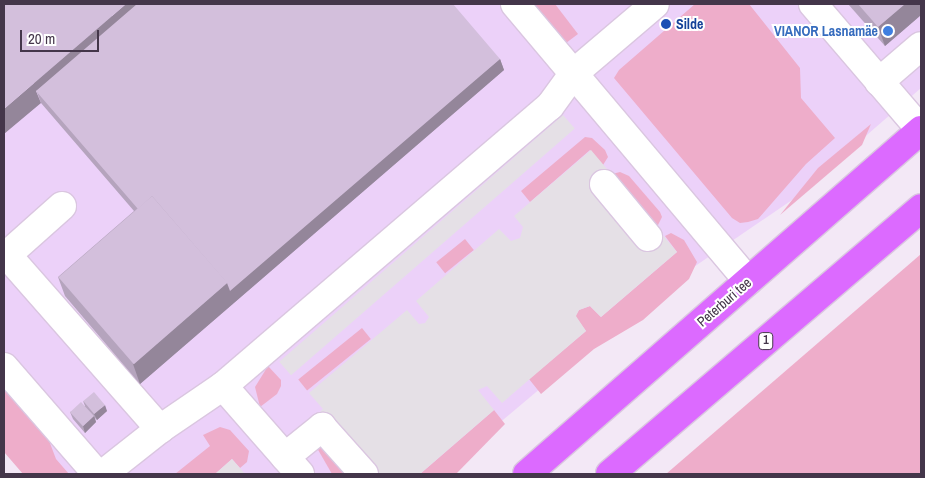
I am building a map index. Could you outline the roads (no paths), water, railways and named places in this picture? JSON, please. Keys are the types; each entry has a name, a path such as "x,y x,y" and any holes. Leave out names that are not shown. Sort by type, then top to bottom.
{"highway":[{"name":"Peterburi tee","path":"527,474 921,130"},
{"name":"1","path":"610,474 921,208"}],"street":[{"path":"515,4 748,281"},
{"path":"103,474 160,429 223,386 550,106 574,73 655,4"},
{"path":"813,4 921,130"},
{"path":"880,82 921,46"},
{"path":"604,184 648,237"},
{"path":"62,206 7,255 160,429"},
{"path":"4,367 97,474"},
{"path":"223,386 293,466 322,427 364,474"}],"place":[{"name":"Silde","path":"666,24"},
{"name":"VIANOR Lasnamäe","path":"888,31"}]}
